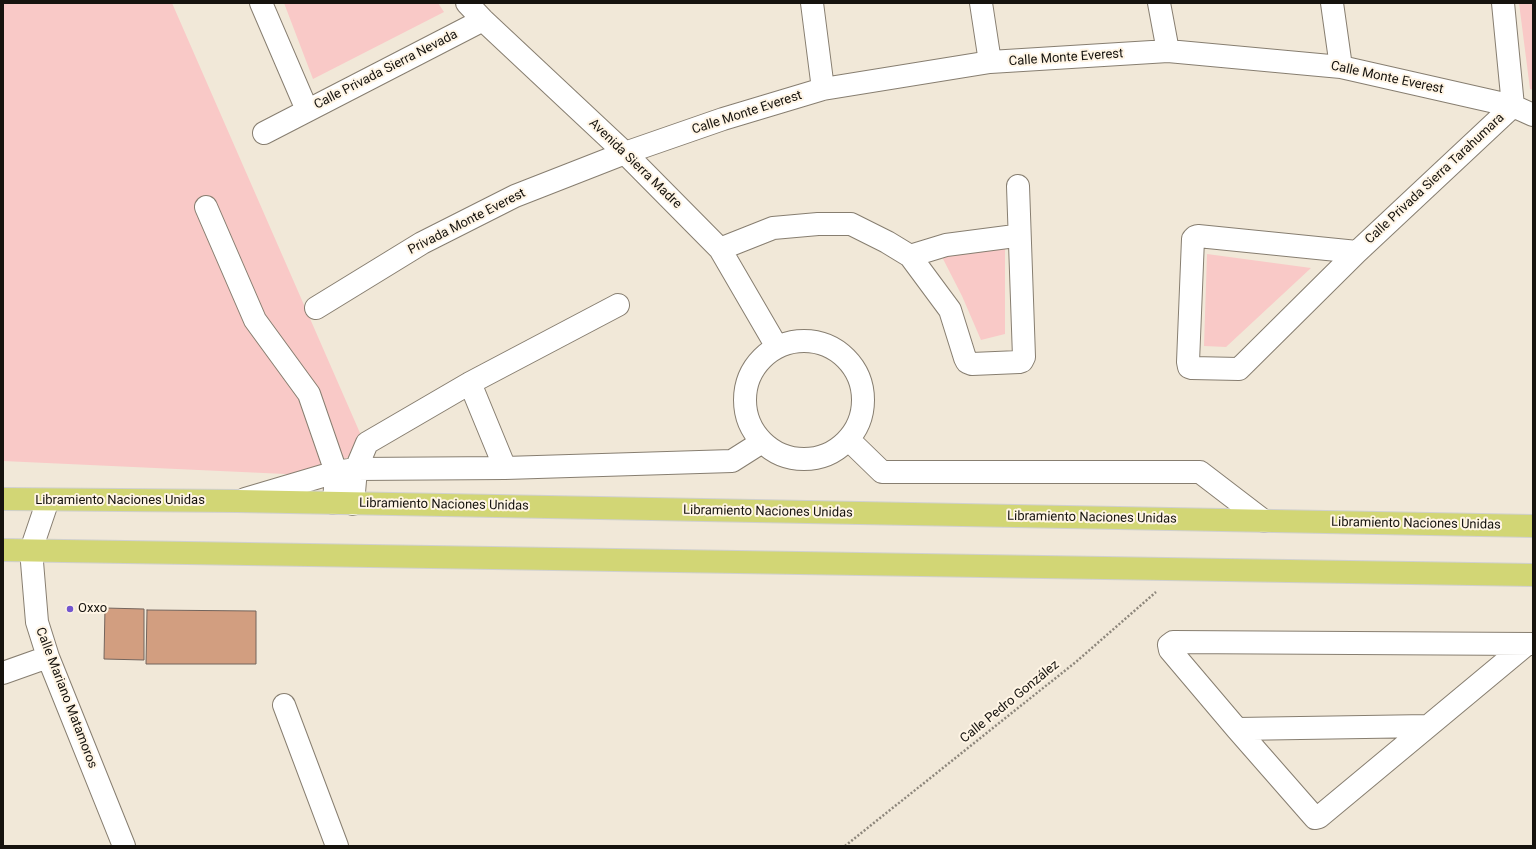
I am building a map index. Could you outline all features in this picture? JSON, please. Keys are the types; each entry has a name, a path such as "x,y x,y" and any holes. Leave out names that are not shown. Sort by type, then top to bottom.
{"highway":[{"name":"Libramiento Naciones Unidas","path":"3,499 1533,526"},
{"path":"3,550 1533,575"}],"street":[{"name":"Calle Privada Sierra Nevada","path":"261,3 307,110 483,20"},
{"name":"Avenida Sierra Madre","path":"467,3 483,20 625,153 720,249 777,346"},
{"path":"812,3 823,89"},
{"path":"981,3 990,62"},
{"path":"1159,3 1168,51"},
{"path":"1332,3 1341,67"},
{"path":"1503,3 1513,106 1533,115"},
{"name":"Calle Monte Everest","path":"625,153 723,119 823,89 990,62 1168,51 1341,67 1513,106"},
{"name":"Calle Privada Sierra Tarahumara","path":"1356,252 1198,236 1195,237 1193,239 1189,367 1239,370 1356,252 1513,106"},
{"path":"264,133 307,110"},
{"name":"Privada Monte Everest","path":"316,308 422,243 509,199 625,153"},
{"path":"720,249 773,228 818,224 851,224 887,242 910,256 950,310 967,362 972,364 1019,362 1022,361 1024,357 1018,186"},
{"path":"206,208 255,320 309,394 346,471 344,504"},
{"path":"910,256 946,245 1015,236 1019,237"},
{"path":"346,471 367,443 470,384 618,305"},
{"path":"798,341 818,343 838,351 852,365 861,384 863,402 859,422 849,440 833,453 813,459 792,458 773,451 762,442 750,424 745,404 747,384 756,365 777,346 798,341"},
{"path":"470,384 505,468"},
{"path":"849,440 882,472 1200,472 1264,522"},
{"path":"237,502 346,471 732,462 762,442"},
{"name":"Calle Mariano Matamoros","path":"48,500 31,550 37,622 48,657 124,846"},
{"path":"1174,642 1530,644 1428,726 1319,817 1315,818 1170,650 1169,645 1174,642"},
{"path":"3,673 48,657"},
{"path":"284,705 337,846"},
{"path":"1237,729 1428,726"}],"path":[{"name":"Calle Pedro González","path":"845,846 1077,661 1184,569"}],"shaded area":[{"path":"3,3 172,3 367,449 307,475 3,461"},
{"path":"284,3 438,3 444,12 313,79"},
{"path":"1519,3 1533,3 1533,90 1530,89"},
{"path":"1005,246 1005,334 981,340 962,296 941,255"},
{"path":"1207,254 1311,268 1226,347 1204,346"}],"building":[{"path":"105,608 144,609 144,660 104,659"},
{"path":"147,610 256,611 256,664 146,664"}],"place":[{"name":"Oxxo","path":"70,609"}]}
